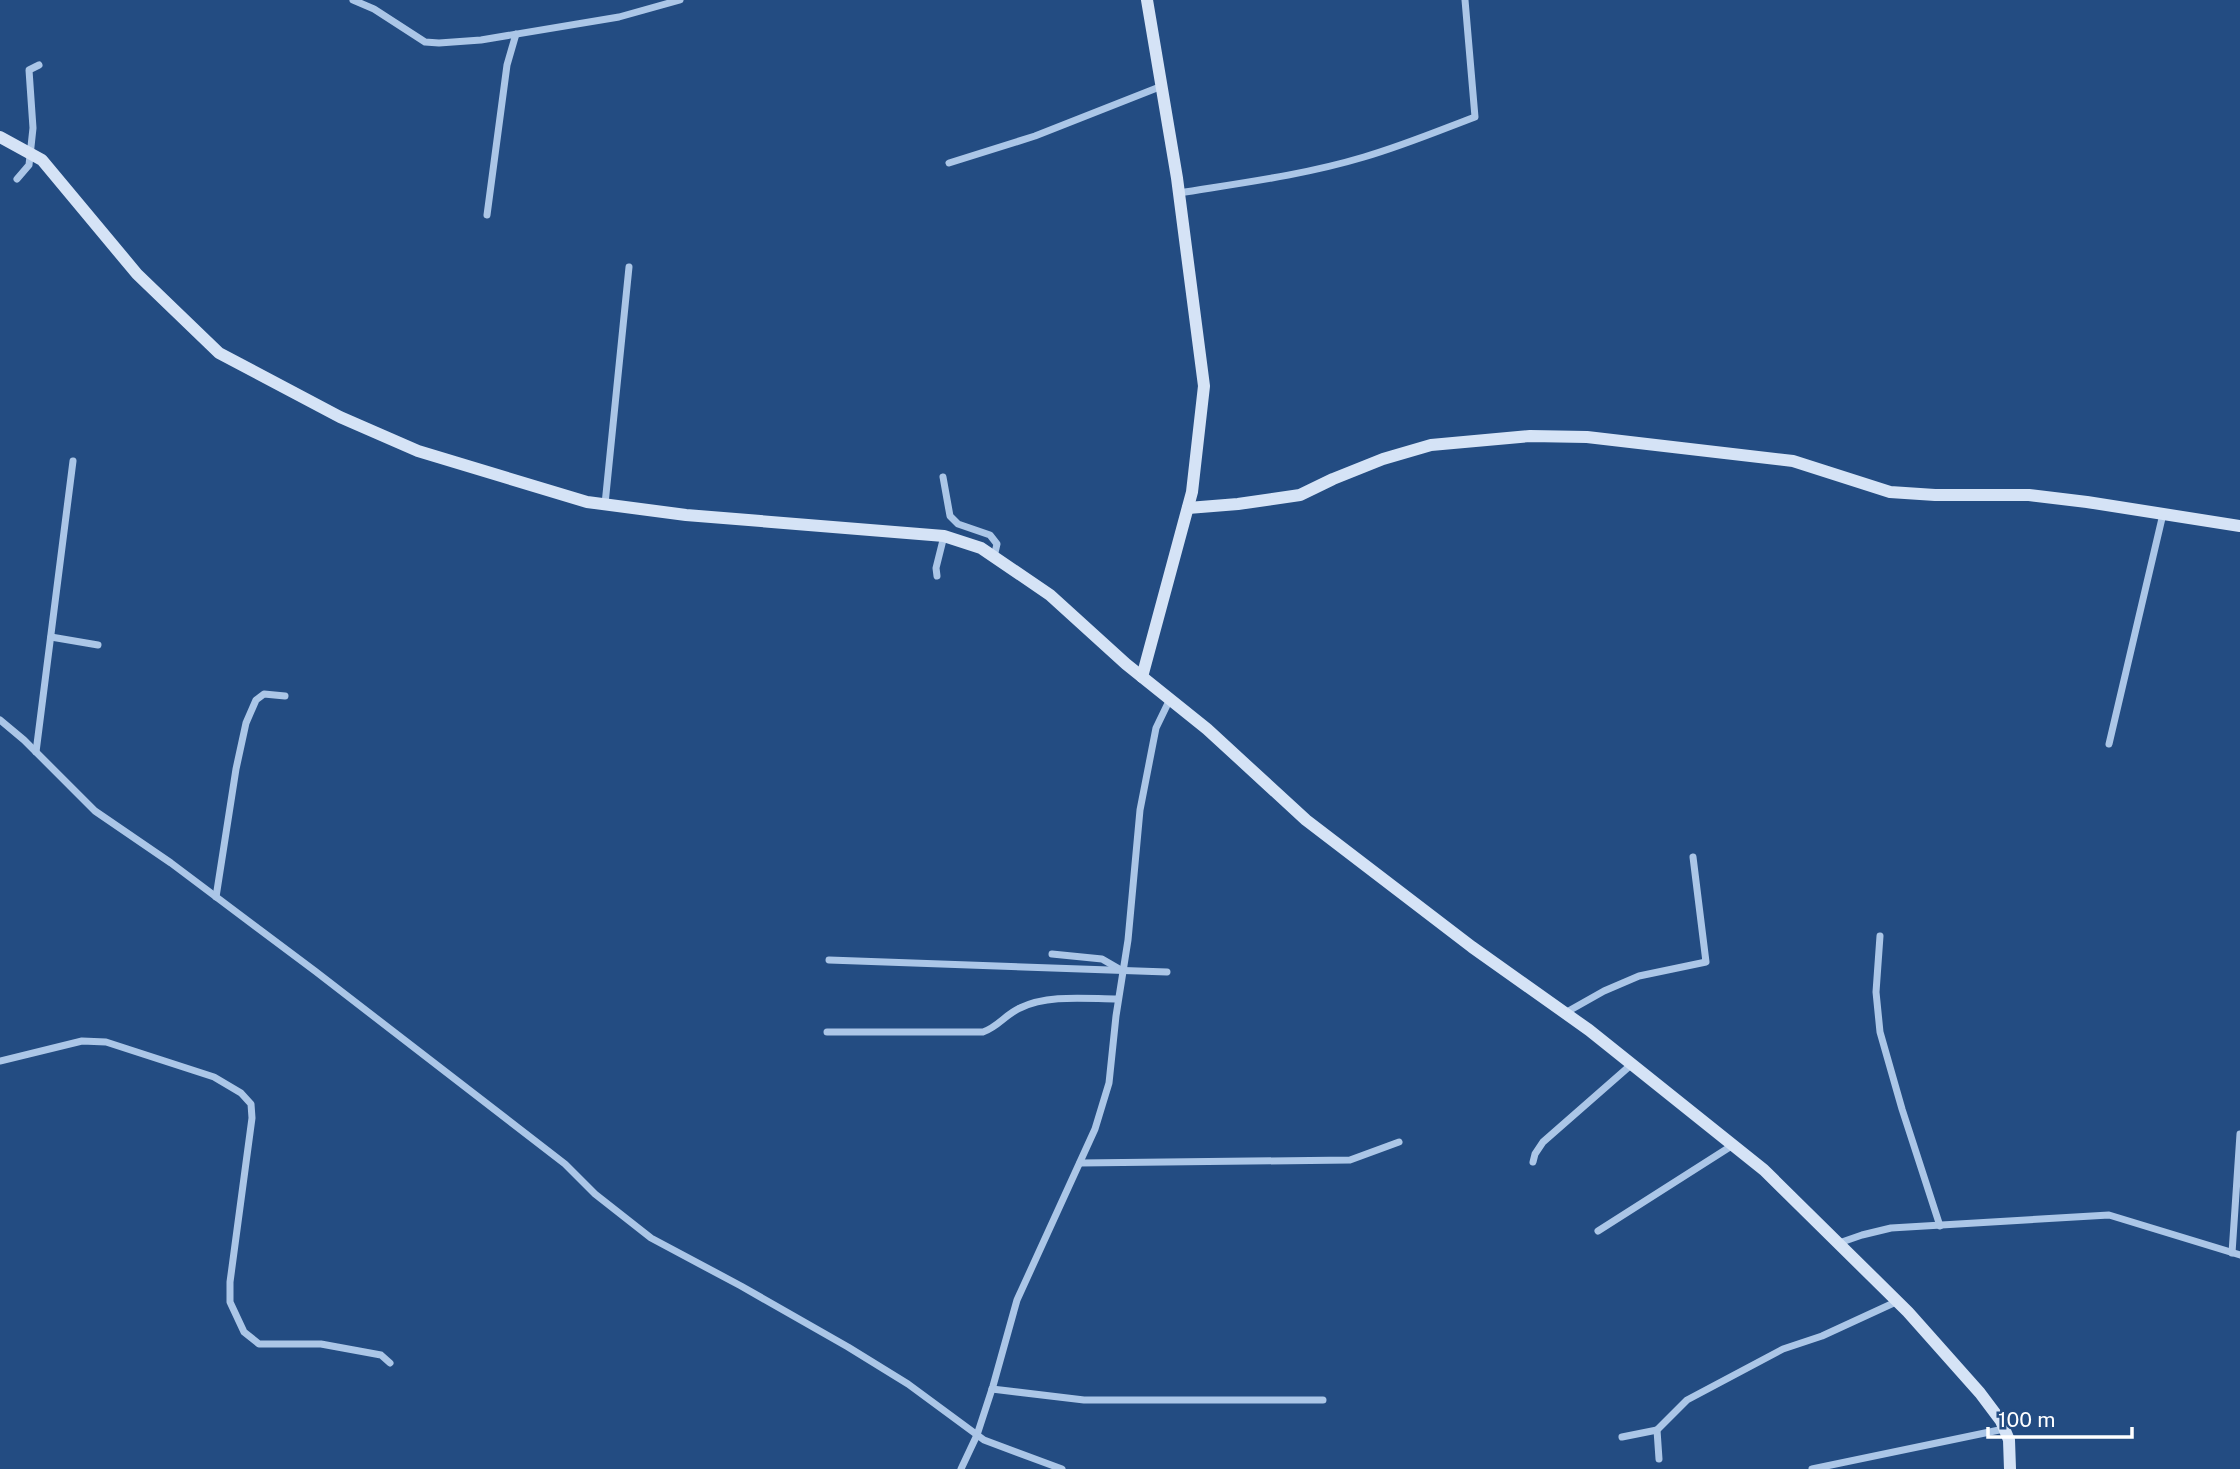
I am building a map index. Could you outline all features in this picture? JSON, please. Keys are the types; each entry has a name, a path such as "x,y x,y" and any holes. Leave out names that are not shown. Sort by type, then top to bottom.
{"street":[{"path":"353,0 374,9 425,42 439,43 516,34 619,17 680,0"},
{"path":"1142,677 1192,492 1204,386 1179,193 1147,0"},
{"path":"1179,193 1277,177 1362,158 1475,117 1465,0"},
{"path":"487,215 507,65 516,34"},
{"path":"17,178 29,165 33,128 29,69 39,65"},
{"path":"949,163 1035,136 1162,86"},
{"path":"0,137 42,160 137,274 219,353 340,417 418,451 587,502 686,515 944,536 981,548 1050,595 1142,677 1207,729 1306,820 1472,947 1632,1064 1764,1170 1898,1301 1980,1393 2001,1421 2009,1440 2010,1469"},
{"path":"605,504 629,267"},
{"path":"1188,508 1300,495 1370,464 1431,445 1530,436 1587,437 1793,461 1890,492 2029,495 2240,526"},
{"path":"36,752 73,461"},
{"path":"943,477 950,516 958,524 990,535 997,544 994,557"},
{"path":"2109,744 2164,514"},
{"path":"937,576 944,536"},
{"path":"51,637 98,645"},
{"path":"216,897 246,723 256,700 264,694 285,696"},
{"path":"961,1469 977,1435 1017,1300 1095,1129 1109,1083 1140,810 1156,728 1170,699"},
{"path":"0,720 95,811 216,897 565,1164 596,1194 650,1238 848,1347 908,1384 984,1440 1062,1469"},
{"path":"1564,1013 1639,976 1706,962 1693,857"},
{"path":"1880,936 1876,992 1880,1032 1940,1226"},
{"path":"1052,954 1102,960 1123,971"},
{"path":"829,960 1167,972"},
{"path":"827,1032 983,1032 994,1028 1017,1009 1040,1000 1118,999"},
{"path":"0,1061 82,1041 106,1042 214,1077 241,1093 251,1104 252,1118 230,1282 230,1302 244,1332 259,1343 321,1344 381,1355 390,1363"},
{"path":"1533,1162 1543,1142 1632,1064"},
{"path":"1839,1244 1862,1234 1891,1228 2109,1215 2236,1254 2240,1134"},
{"path":"1080,1163 1350,1160 1399,1142"},
{"path":"1598,1231 1733,1145"},
{"path":"1622,1437 1657,1430 1687,1400 1783,1349 1822,1336 1898,1301"},
{"path":"992,1389 1084,1400 1322,1400"},
{"path":"1812,1469 2004,1429"},
{"path":"1657,1430 1659,1459"}]}
